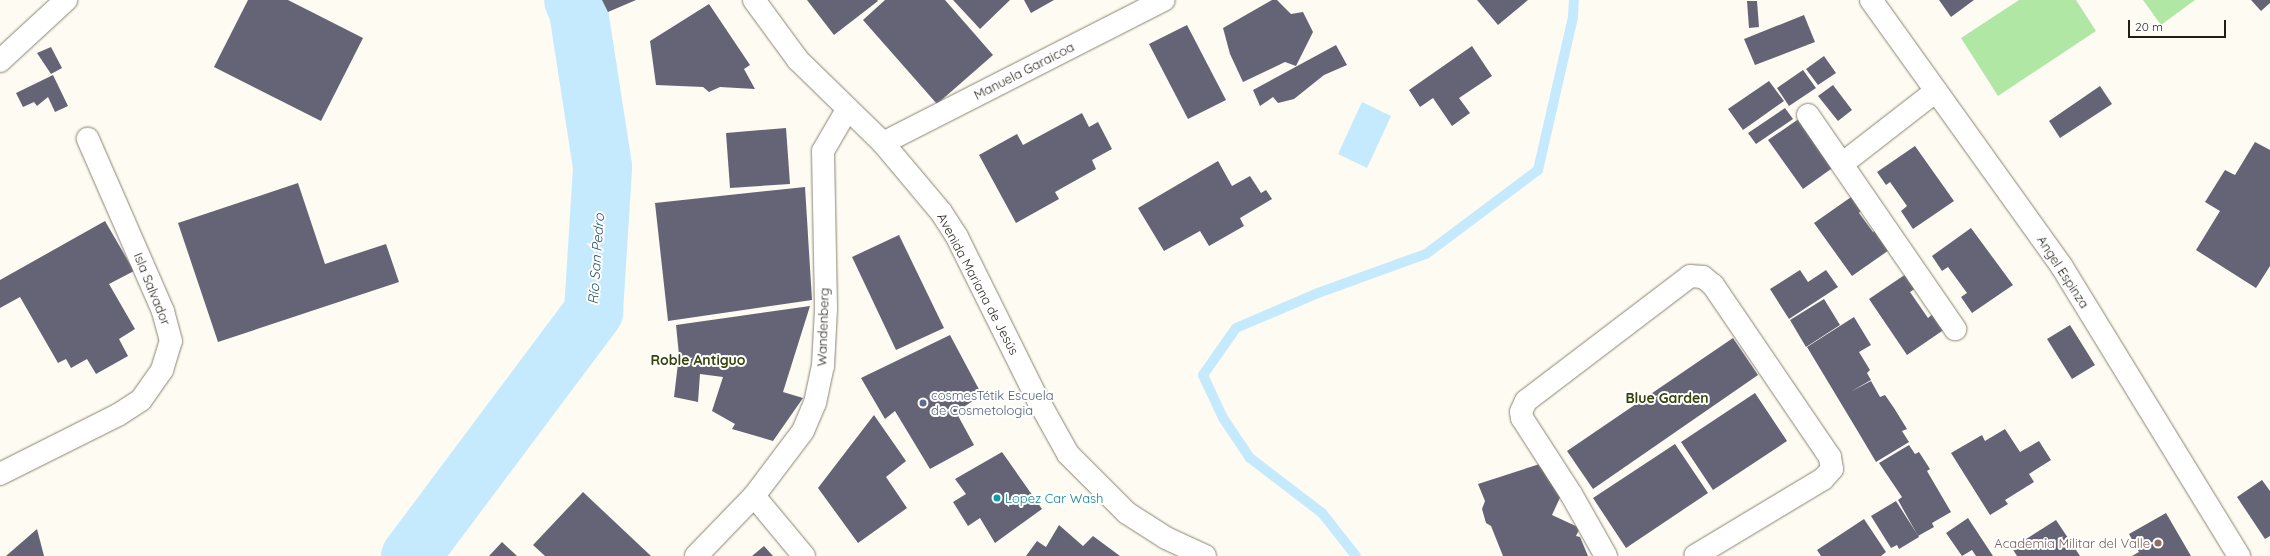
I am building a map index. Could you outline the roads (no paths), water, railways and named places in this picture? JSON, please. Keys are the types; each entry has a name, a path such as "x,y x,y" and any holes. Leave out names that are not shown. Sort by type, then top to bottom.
{"street":[{"path":"0,61 66,0"},
{"name":"Avenida Mariana de Jesús","path":"754,0 798,60 847,110 883,143 922,187 957,237 1038,400 1068,454 1127,513 1166,538 1205,556"},
{"name":"Manuela Garaicoa","path":"883,143 1164,0"},
{"name":"Angel Espinza","path":"1871,0 2062,267 2239,556"},
{"path":"1842,164 1936,91"},
{"name":"Wandenberg","path":"696,556 754,496 803,431 817,396 824,366 826,308 823,151 847,110"},
{"path":"1808,115 1955,328"},
{"name":"Isla Salvador","path":"0,474 118,415 141,400 162,370 171,341 163,311 88,139"},
{"path":"1606,556 1571,494 1522,418 1521,412 1526,401 1690,276 1702,277 1713,285 1830,457 1832,469 1823,479 1695,556"},
{"path":"754,496 804,556"}],"water":[{"path":"1362,102 1391,116 1367,168 1338,154"}],"waterway":[{"name":"Río San Pedro","path":"410,556 593,311 602,166 578,11 573,0"},
{"path":"1356,556 1322,513 1250,458 1223,418 1203,375 1236,328 1318,293 1426,254 1538,170 1573,17 1574,0"}],"place":[{"name":"cosmesTétik Escuela de Cosmetologia","path":"923,403"},
{"name":"Lopez Car Wash","path":"997,498"},
{"name":"Academia Militar del Valle","path":"2158,543"}],"district":[{"name":"Roble Antiguo","path":"698,360"},
{"name":"Blue Garden","path":"1667,398"}]}
